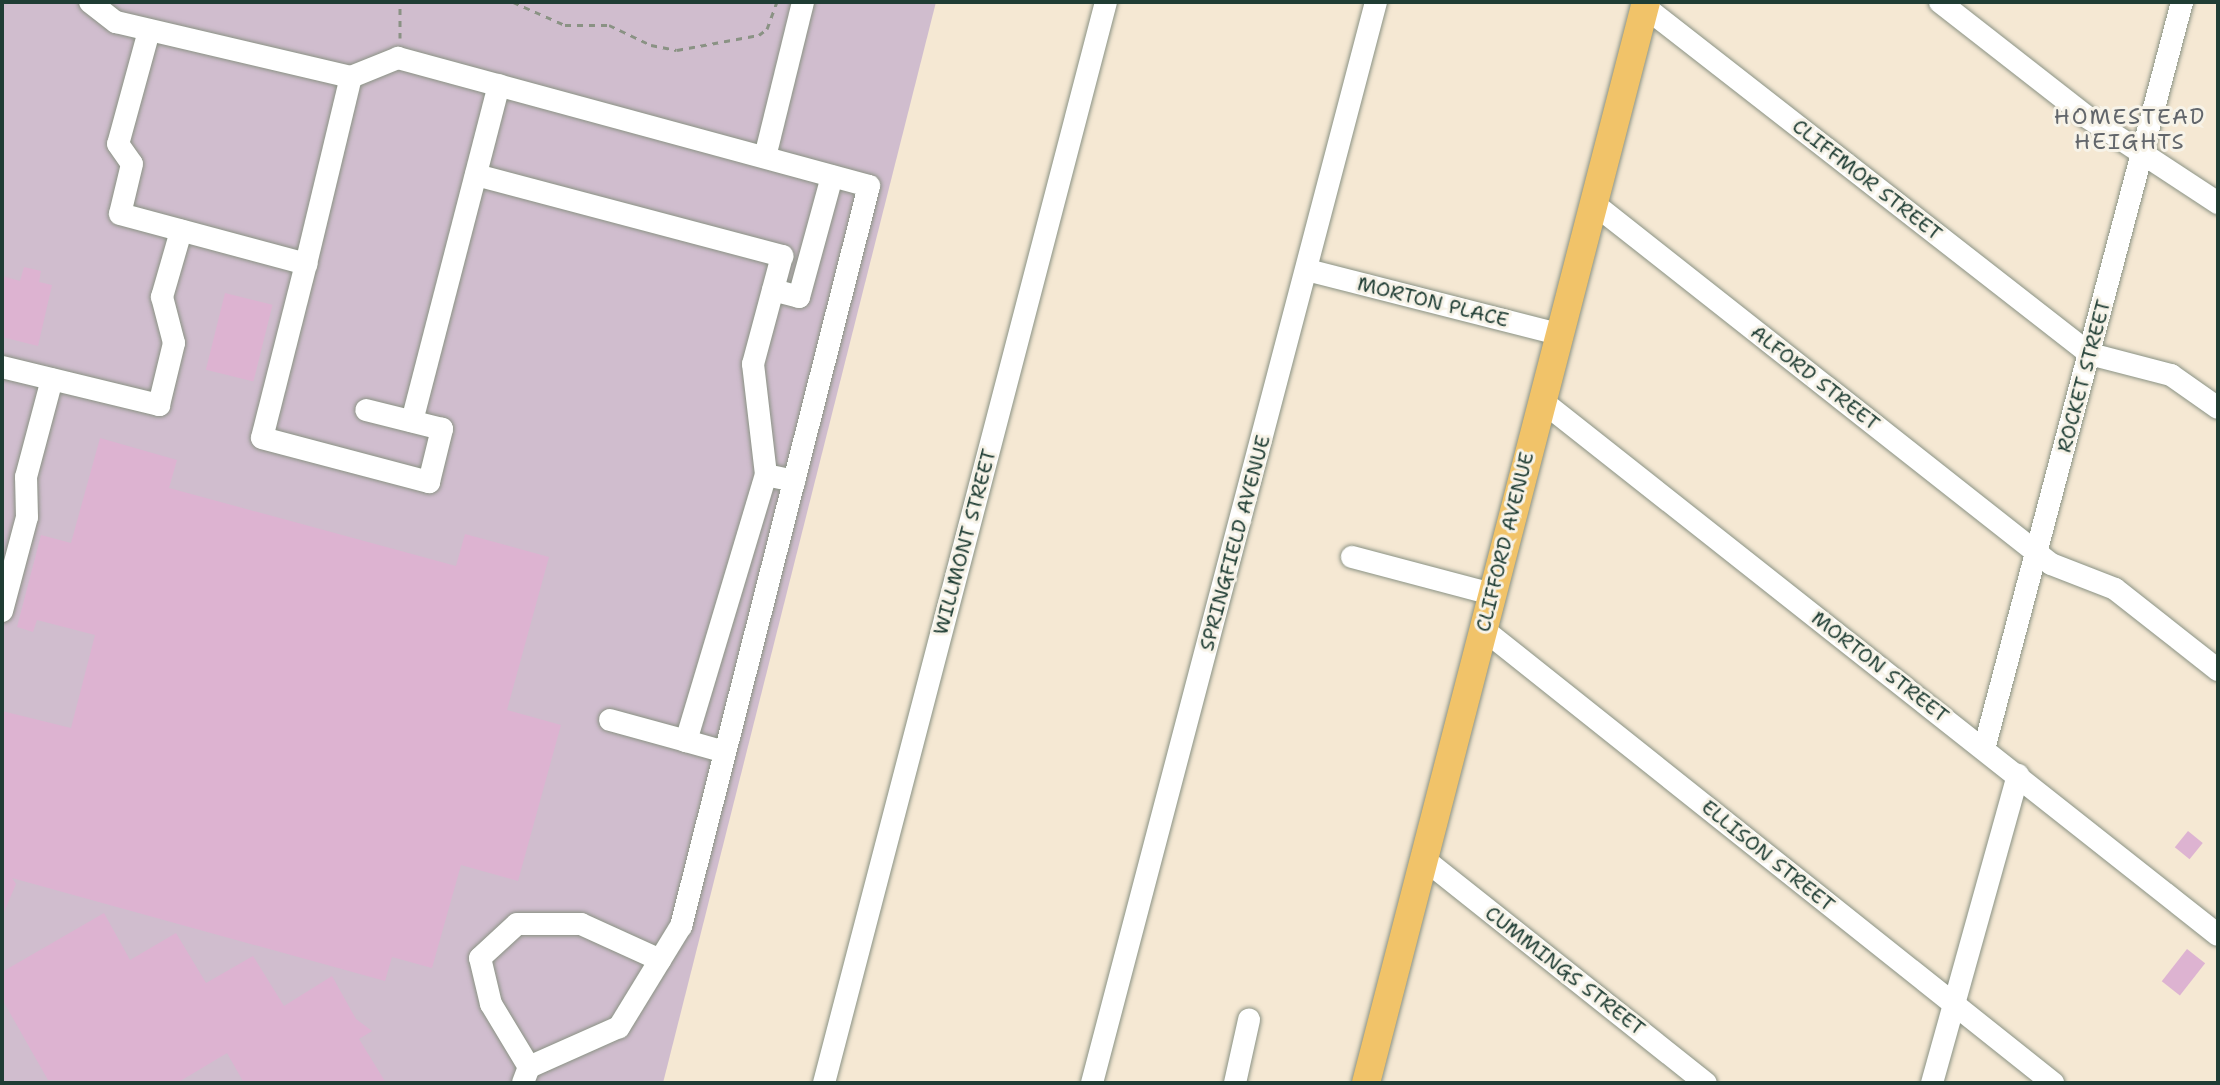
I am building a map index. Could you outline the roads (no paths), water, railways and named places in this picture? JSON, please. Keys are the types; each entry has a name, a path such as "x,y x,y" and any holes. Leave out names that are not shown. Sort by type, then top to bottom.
{"main road":[{"name":"CLIFFORD AVENUE","path":"1366,1083 1645,4"}],"street":[{"path":"90,2 116,22 351,77 398,58 869,186 681,926 619,1027 526,1075 491,1004 480,958 517,924 581,924 660,960"},
{"path":"765,157 803,2"},
{"name":"WILLMONT STREET","path":"824,1083 1106,2"},
{"name":"SPRINGFIELD AVENUE","path":"1092,1083 1376,2"},
{"path":"1940,2 2140,153 2218,203"},
{"name":"ROCKET STREET","path":"1984,749 2182,2"},
{"name":"CLIFFMOR STREET","path":"1645,4 2090,354"},
{"path":"149,31 118,144 132,164 120,214 306,264"},
{"path":"351,77 262,438 429,482 442,429 366,410"},
{"path":"412,421 499,85"},
{"path":"476,175 782,256 753,364 766,475 686,741"},
{"path":"773,290 799,297 832,176"},
{"name":"ALFORD STREET","path":"1593,203 2037,554 2075,577 2115,589 2218,670"},
{"path":"2,367 159,405 174,343 162,297 181,231"},
{"name":"MORTON PLACE","path":"1307,270 1559,334"},
{"path":"2090,354 2171,375 2218,408"},
{"path":"2,611 27,517 26,477 52,379"},
{"name":"MORTON STREET","path":"1542,401 2218,935"},
{"path":"766,475 794,481"},
{"path":"1352,557 1492,594"},
{"name":"ELLISON STREET","path":"1483,629 2053,1083"},
{"path":"610,720 725,752"},
{"path":"1932,1083 2018,775"},
{"name":"CUMMINGS STREET","path":"1424,859 1706,1083"},
{"path":"1235,1083 1249,1020"}],"district":[{"name":"HOMESTEAD HEIGHTS","path":"2130,128"}]}
